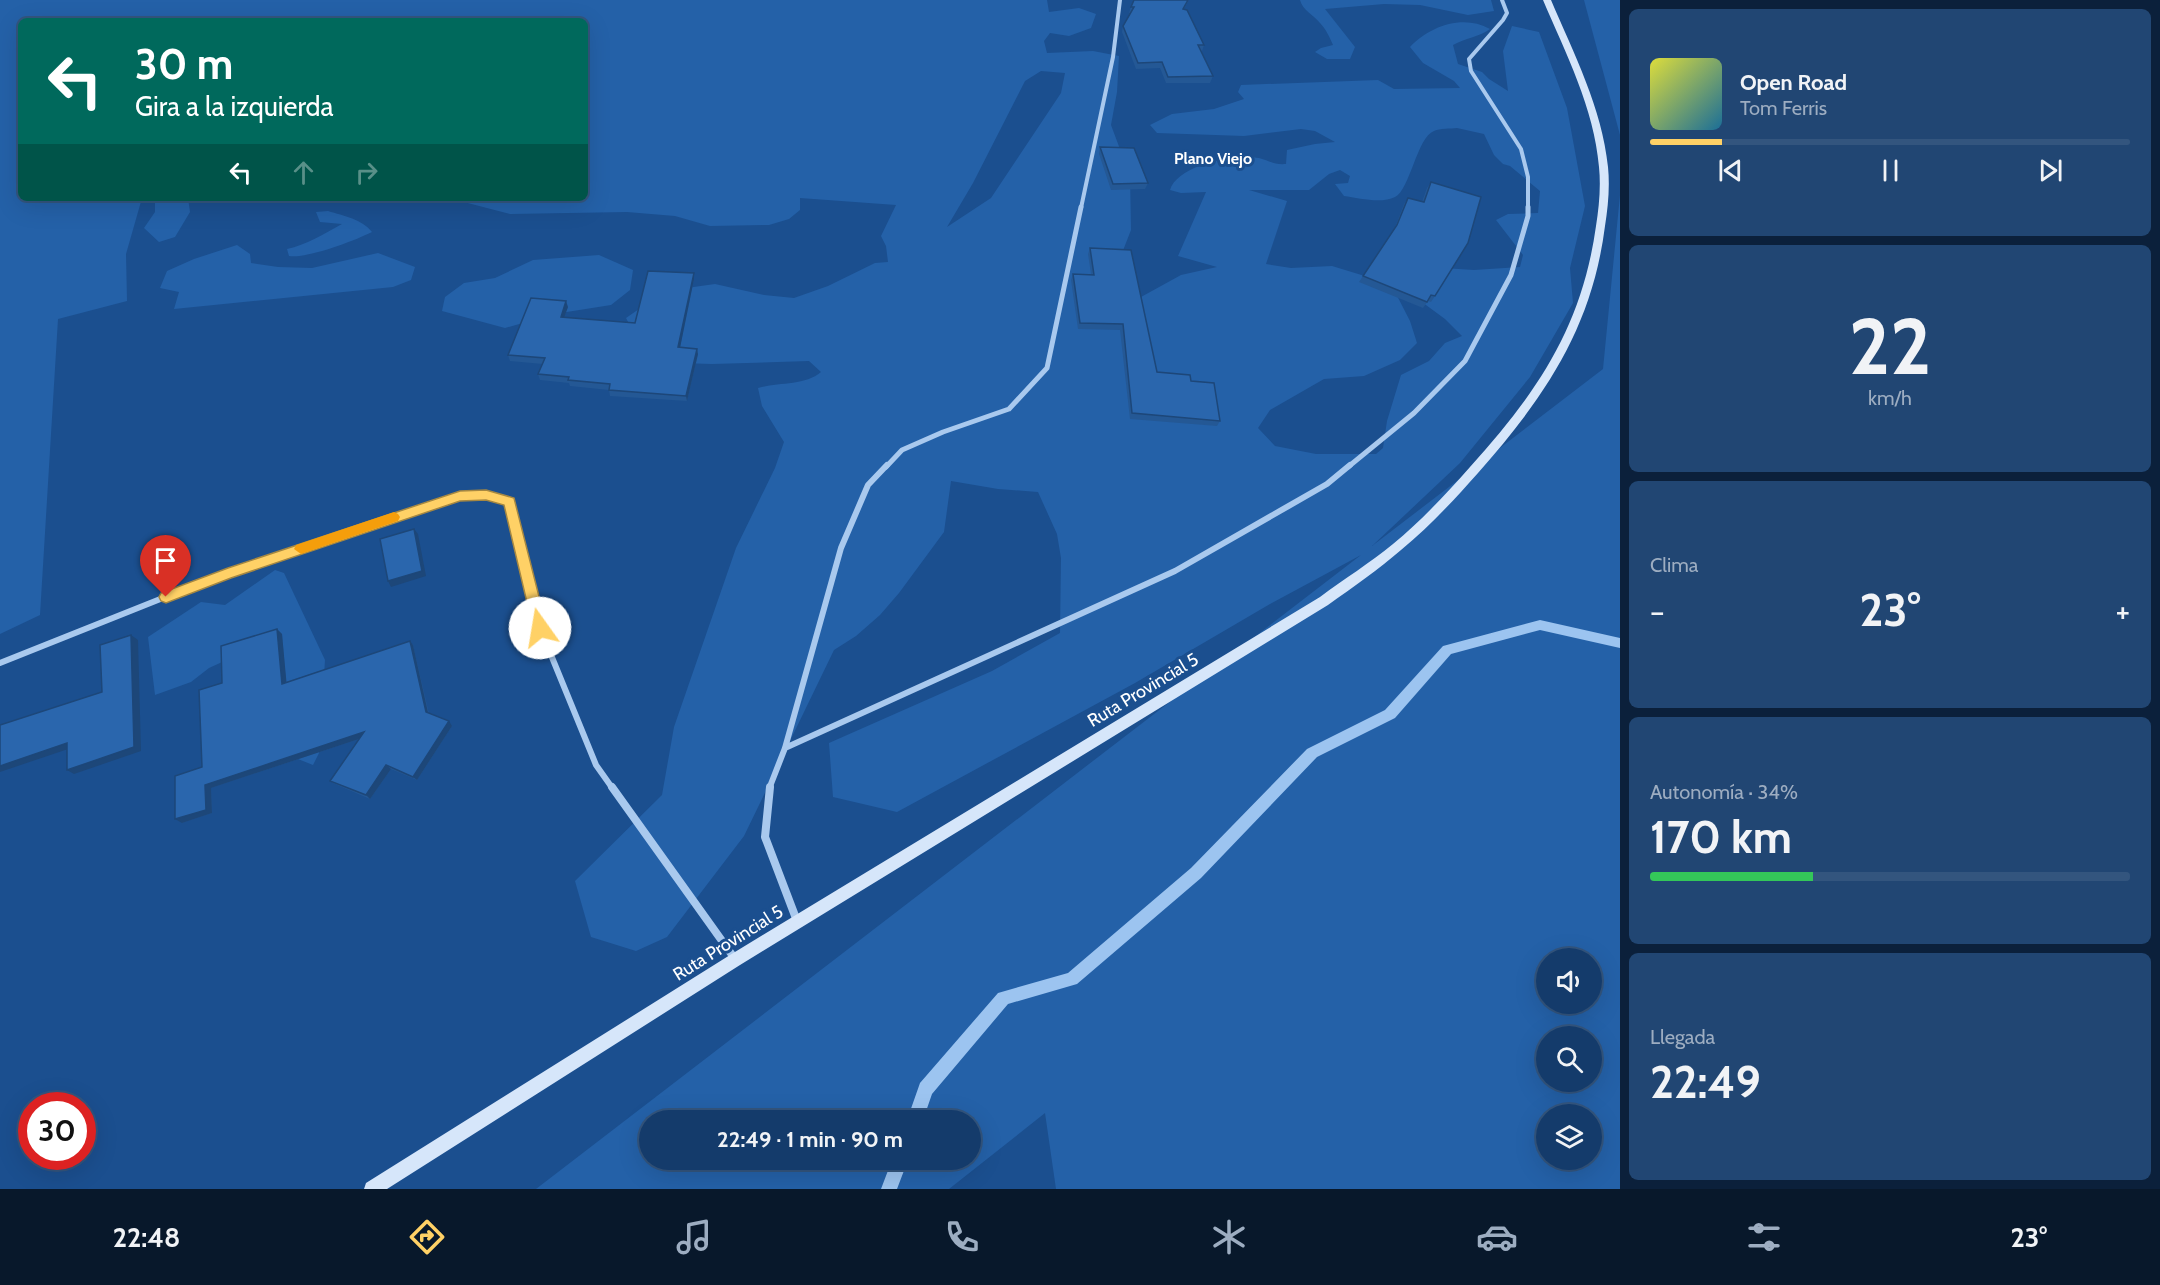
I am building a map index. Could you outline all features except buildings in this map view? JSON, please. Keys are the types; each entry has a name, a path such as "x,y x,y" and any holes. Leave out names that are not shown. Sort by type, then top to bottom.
{"main road":[{"name":"Ruta Provincial 5","path":"372,1189 798,921 1324,601 1398,546 1500,442 1551,375 1579,316 1594,274 1600,244 1604,163 1585,88 1547,0"}],"street":[{"path":"798,921 765,837 768,791 785,748 841,548 868,485 902,450 943,432 1009,409 1047,368 1113,57 1120,0"},
{"path":"785,748 1196,560 1328,484 1414,413 1465,361 1511,275 1528,216 1528,177 1521,149 1471,71 1469,58 1478,46 1500,28 1507,13 1502,0"},
{"path":"0,663 208,580 460,496 486,495 509,502 540,628 596,765 735,960"}],"shaded area":[{"path":"0,0 1047,0 1049,12 1079,8 1096,14 1091,28 1069,36 1050,33 1044,41 1047,53 1093,51 1119,56 1117,92 1111,125 1130,176 1131,230 1115,271 1121,308 1181,275 1217,267 1178,256 1206,192 1181,193 1170,190 1175,181 1184,174 1208,163 1236,157 1259,158 1286,164 1287,150 1335,142 1315,131 1301,129 1244,136 1157,133 1150,125 1172,114 1214,109 1244,99 1238,92 1241,85 1378,80 1394,89 1460,88 1454,81 1423,63 1410,47 1427,33 1447,24 1469,23 1490,29 1453,45 1458,64 1482,72 1508,91 1503,51 1512,26 1539,32 1567,108 1585,206 1570,268 1573,303 1530,377 1460,463 1372,546 1603,369 1620,195 1620,1189 1056,1189 1045,1113 981,1164 981,1110 639,1110 639,1170 973,1170 949,1189 536,1189 1361,555 1270,604 1135,683 897,812 833,797 829,743 992,671 1060,633 1061,558 1057,534 1038,492 998,489 951,481 944,532 880,615 856,636 834,650 744,836 667,937 636,951 591,937 575,881 662,795 674,727 736,548 775,468 784,442 762,406 758,388 807,380 821,372 809,361 712,364 649,362 626,318 665,291 715,284 764,295 794,298 828,286 875,263 888,262 886,246 881,236 896,205 800,198 800,210 789,219 769,225 710,226 675,216 627,212 510,214 460,201 588,201 588,18 18,18 18,201 141,201 126,254 127,301 58,319 40,615 0,634","holes":["1041,71 1065,73 1061,93 991,198 947,227 973,183 1025,81","1457,128 1484,134 1494,155 1540,191 1538,213 1508,214 1496,220 1523,255 1520,267 1474,270 1443,268 1411,294 1445,319 1462,336 1445,343 1429,361 1401,375 1387,421 1383,448 1376,454 1316,454 1275,446 1258,428 1270,410 1324,379 1364,376 1400,360 1417,343 1410,321 1391,284 1332,266 1291,268 1266,264 1287,201 1249,190 1309,190 1329,174 1340,170 1350,176 1348,183 1335,184 1344,196 1370,200 1389,199 1395,197 1405,185 1428,135 1436,130"]},
{"path":"1300,0 1491,0 1494,11 1468,15 1420,5 1384,4 1325,9 1355,47 1350,59 1327,59 1315,52 1333,45 1331,39"},
{"path":"1584,0 1620,0 1620,135"},
{"path":"155,201 188,201 190,212 175,237 159,242 144,228 155,212"},
{"path":"328,211 358,221 372,232 318,252 289,256 287,249 308,242 342,224 320,222 316,212"},
{"path":"237,245 250,254 251,263 278,267 312,268 378,253 415,267 411,280 393,287 174,309 179,292 160,288 167,271 194,259"},
{"path":"599,255 633,270 630,290 611,305 554,314 505,328 442,311 445,297 464,283 495,278 533,260"},
{"path":"275,570 284,573 325,660 319,753 313,765 273,749 242,653 209,668 191,682 155,695 148,637 201,602 225,605"}],"waterway":[{"path":"919,1110 926,1089 1003,998 1072,979 1196,873 1312,753 1390,714 1447,650 1540,625 1620,643"},
{"path":"889,1189 896,1170"}],"slow traffic":[{"path":"301,549 394,517"}],"district":[{"name":"Plano Viejo","path":"1213,158"}],"route":[{"path":"166,597 208,580 384,520 460,496 486,495 509,502 540,628"}]}
